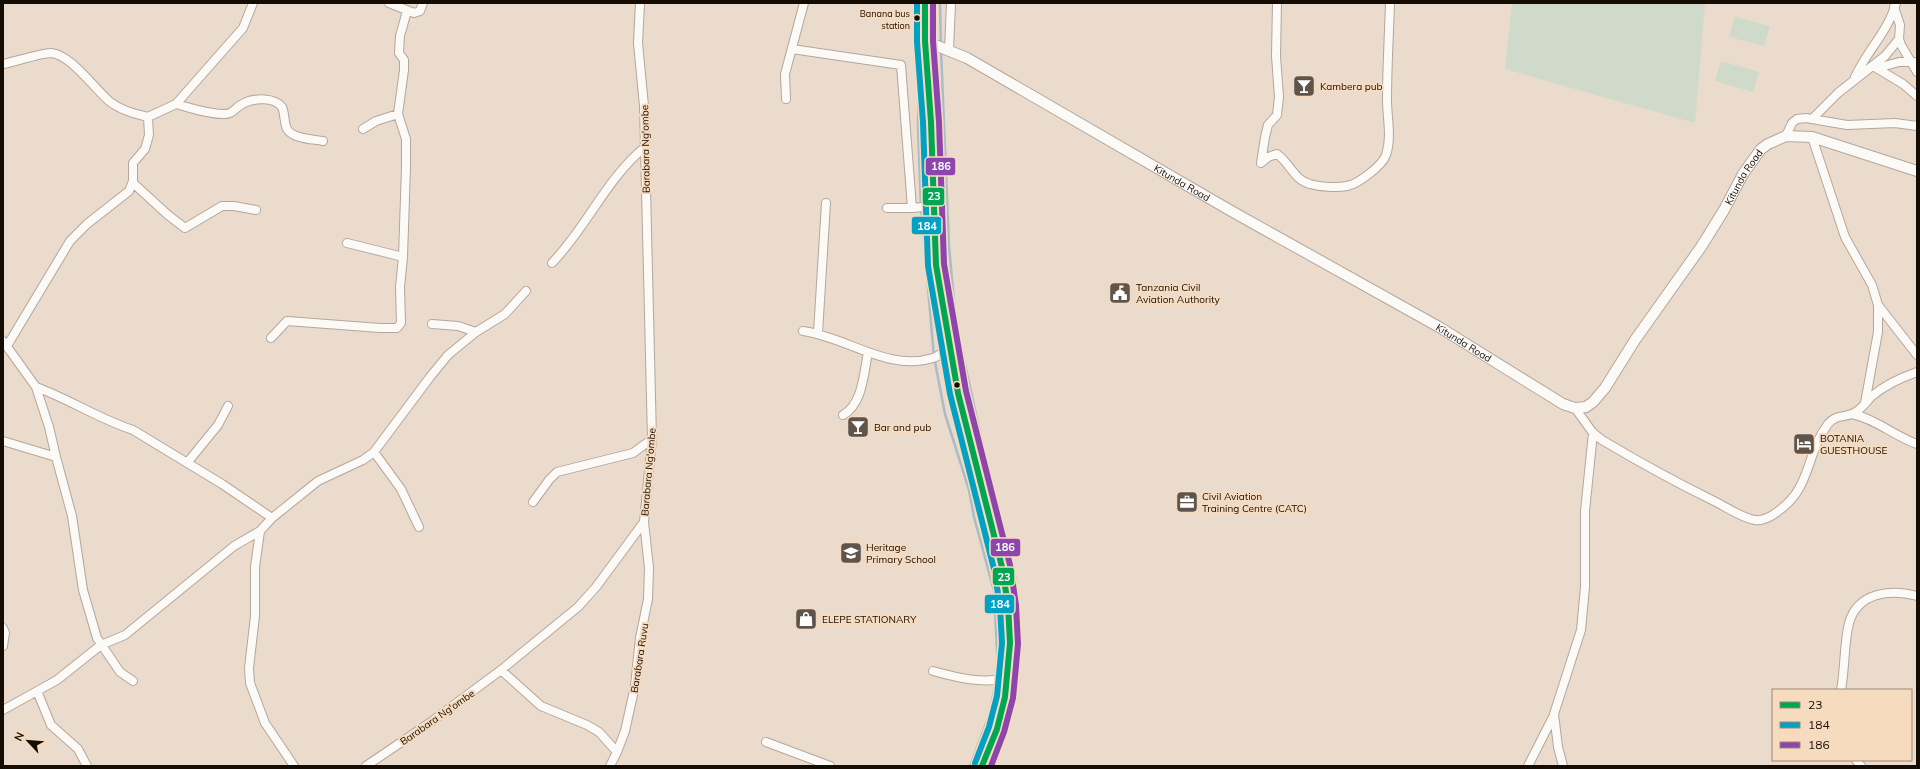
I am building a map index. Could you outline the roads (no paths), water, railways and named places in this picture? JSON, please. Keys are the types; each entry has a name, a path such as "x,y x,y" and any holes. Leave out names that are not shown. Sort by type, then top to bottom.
{"main road":[{"path":"925,3 925,40 931,122 936,265 958,393 1002,567 1008,605 1010,643 1008,678 1005,697 997,729 982,766"}],"street":[{"path":"3,64 43,54 56,54 71,64 109,101 121,109 148,117 176,104 243,28 253,3"},
{"path":"389,3 406,11 417,12 422,8 423,3"},
{"name":"Barabara Ng'ombe","path":"366,766 431,722 501,670 587,597 644,522 652,439 644,106 638,43 640,3"},
{"path":"786,99 785,74 804,3"},
{"path":"949,50 951,3"},
{"path":"1277,3 1276,56 1280,97 1277,115 1268,125 1261,163 1268,157 1277,154 1283,159 1298,178 1310,184 1347,186 1374,170 1386,156 1389,141 1387,100 1390,3"},
{"path":"1813,118 1854,79 1875,67 1892,49 1899,39 1900,25 1894,5"},
{"path":"1854,79 1869,51 1888,24 1894,5"},
{"path":"271,338 287,321 380,328 397,328 401,323 400,287 403,257 406,138 398,114 404,70 404,60 399,53 400,36 406,11"},
{"path":"1899,39 1913,62 1917,72"},
{"name":"Kitunda Road","path":"925,40 967,58 1233,212 1439,327 1563,404 1575,408 1590,405 1604,388 1635,340 1701,247 1724,210 1743,174 1761,149 1775,140 1786,136 1812,137 1917,171"},
{"path":"792,49 901,65 912,208"},
{"path":"1875,67 1913,62"},
{"path":"1875,67 1902,84 1917,96"},
{"path":"176,104 223,114 232,113 242,103 252,100 275,102 282,107 287,129 291,133 296,136 323,141"},
{"path":"363,130 376,121 398,114"},
{"path":"133,681 120,672 101,645 82,590 72,516 49,427 36,387 14,358 5,343 70,241 87,224 129,191 133,183 133,163 145,149 149,135 148,117"},
{"path":"1786,136 1792,123 1797,119 1813,118 1847,125 1895,123 1917,126"},
{"path":"1812,137 1845,237 1872,285 1878,305 1878,332 1864,404"},
{"path":"552,263 588,218 615,176 629,160 645,147"},
{"path":"133,183 168,215 185,228 222,206 234,206 256,210"},
{"path":"818,333 826,203"},
{"path":"887,208 934,206"},
{"path":"347,243 403,257"},
{"path":"4,708 57,680 101,645 124,635 230,549 260,531 272,518 318,481 363,460 374,452 442,362 459,345 476,332 505,314 526,291"},
{"path":"1878,305 1917,355"},
{"path":"432,324 458,326 476,332"},
{"path":"803,331 818,333 888,359 906,362 934,357 949,347"},
{"path":"843,415 851,410 857,400 868,352"},
{"path":"1852,414 1878,391 1892,382 1917,372"},
{"path":"36,387 57,395 119,426 133,430 235,492 272,518"},
{"path":"186,463 218,425 228,406"},
{"path":"1575,408 1593,433 1627,455 1685,487 1745,517 1760,520 1773,516 1799,492 1821,436 1828,424 1835,417 1852,414 1873,421 1894,434 1917,444"},
{"path":"1528,766 1554,714 1581,630 1585,587 1586,502 1593,433"},
{"path":"534,502 549,480 557,472 633,452 652,439"},
{"path":"3,441 56,457"},
{"path":"374,452 401,489 419,527"},
{"name":"Barabara Ruvu","path":"610,766 618,752 625,731 635,686 640,638 648,600 649,568 644,522"},
{"path":"260,531 255,567 255,616 249,668 250,683 265,723 294,766"},
{"path":"1840,689 1850,623 1862,602 1874,595 1886,592 1917,596"},
{"path":"3,628 5,633 3,646"},
{"path":"501,670 541,706 588,725 599,732 618,752"},
{"path":"933,671 965,680 996,681 1008,678"},
{"path":"37,691 51,725 78,749 87,766"},
{"path":"1554,714 1558,747 1563,766"},
{"path":"766,742 830,766"}],"waterway":[{"path":"916,3 919,70 918,127 921,208 934,357 945,414 969,490 974,517 994,591 998,669 990,713 970,766"},
{"path":"940,3 941,45"},
{"path":"941,50 949,246 956,324 998,514 1016,580 1015,622"},
{"path":"990,766 1007,727 1015,678 1015,659"}],"place":[{"name":"Banana bus station","path":"917,18"},
{"name":"Kambera pub","path":"1304,86"},
{"name":"Tanzania Civil Aviation Authority","path":"1120,293"},
{"name":"Bar and pub","path":"858,427"},
{"name":"BOTANIA GUESTHOUSE","path":"1804,444"},
{"name":"Civil Aviation Training Centre (CATC)","path":"1187,502"},
{"name":"Heritage Primary School","path":"851,553"},
{"name":"ELEPE STATIONARY","path":"806,619"}]}
